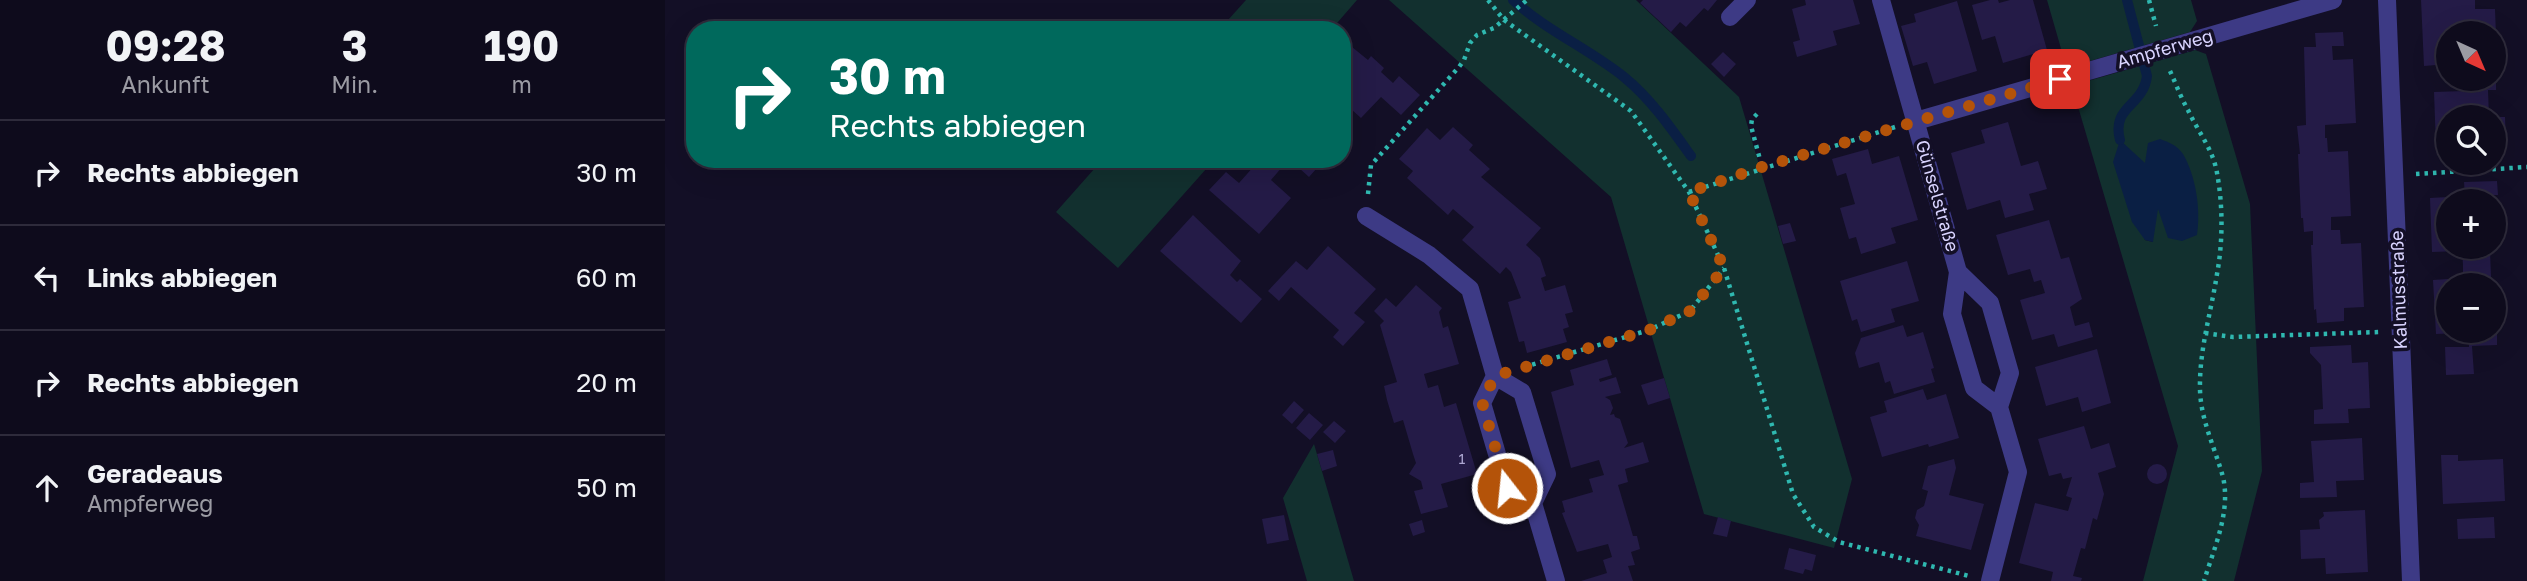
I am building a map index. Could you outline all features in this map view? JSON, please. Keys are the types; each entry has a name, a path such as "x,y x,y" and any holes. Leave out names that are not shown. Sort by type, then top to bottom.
{"street":[{"path":"1730,17 1747,0"},
{"name":"Günselstraße","path":"1881,0 1958,272 1952,314 1974,388 1999,407 2010,373 1990,303 1958,272"},
{"name":"Ampferweg","path":"1916,121 2133,58 2159,57 2333,0"},
{"name":"Kalmusstraße","path":"2387,0 2411,581"},
{"path":"1366,216 1429,254 1470,289 1495,376 1482,402 1507,488 1533,503"},
{"path":"1495,376 1522,392 1547,474 1533,503 1556,581"},
{"path":"1990,581 2018,472 1999,407"}],"path":[{"path":"1488,0 1504,20 1631,111 1689,192 1724,268 1793,494 1814,527 1839,542 1972,576"},
{"path":"1366,216 1371,165 1459,67 1470,43 1504,20 1527,0"},
{"path":"2159,57 2210,149 2217,172 2221,230 2218,272 2200,362 2200,394 2205,424 2223,479 2225,501 2223,522 2204,581"},
{"path":"1757,114 1752,119 1751,126 1762,167"},
{"path":"1689,192 1916,121"},
{"path":"2395,175 2527,167"},
{"path":"1495,376 1649,330 1690,311 1724,268"},
{"path":"2205,333 2233,337 2401,332"}],"green space":[{"path":"1246,0 1357,0 1339,21 1227,21"},
{"path":"1389,0 1636,0 1739,97 1852,479 1834,548 1704,514 1611,197"},
{"path":"2047,0 2191,0 2197,21 2190,32 2076,65 2064,59"},
{"path":"2195,50 2206,54 2250,204 2262,471 2234,581 2143,581 2178,446 2074,93 2081,83","holes":["2119,140 2145,164 2153,242 2145,240"]},
{"path":"1095,168 1207,168 1118,268 1056,212"},
{"path":"1314,444 1354,581 1307,581 1283,498"}],"water":[{"path":"2160,139 2181,151 2194,183 2198,204 2197,235 2182,241 2168,238 2158,209 2153,242 2145,240 2132,222 2113,162 2120,140 2145,163 2148,143"}],"building":[{"path":"1643,0 1717,0 1708,11 1704,8 1686,27 1680,22 1671,32 1640,3"},
{"path":"1805,0 1853,0 1860,24 1833,31 1837,45 1797,57 1793,42 1800,40 1792,9 1806,5"},
{"path":"1998,0 1999,3 2033,0 2047,50 2003,63 1995,36 1982,40 1972,5"},
{"path":"2421,0 2475,0 2475,9 2495,9 2495,21 2436,21 2436,65 2424,66"},
{"path":"1957,1 1977,71 1934,84 1927,62 1913,66 1901,26 1916,22 1914,14"},
{"path":"2343,32 2344,46 2332,46 2333,60 2353,59 2356,123 2325,125 2325,138 2328,152 2348,151 2351,216 2331,217 2331,230 2340,230 2341,244 2361,243 2364,307 2344,308 2344,321 2317,323 2311,245 2313,231 2304,232 2301,218 2297,126 2306,125 2304,47 2316,47 2315,33"},
{"path":"1351,48 1368,60 1371,56 1384,68 1381,72 1393,83 1399,76 1420,95 1401,115 1381,97 1361,118 1351,109"},
{"path":"1723,52 1736,64 1724,77 1711,64"},
{"path":"2488,91 2489,105 2436,105 2436,147 2434,92"},
{"path":"2008,122 2021,166 2038,161 2047,189 2029,194 2034,210 2005,218 2000,200 1967,210 1951,153 1985,143 1981,130"},
{"path":"1453,127 1473,145 1469,150 1490,169 1481,177 1541,228 1526,245 1540,258 1546,276 1541,278 1545,291 1565,285 1573,312 1565,314 1569,327 1563,329 1567,342 1527,353 1524,341 1519,342 1508,302 1521,298 1511,272 1506,267 1500,274 1462,240 1474,227 1453,209 1448,215 1407,178 1413,171 1399,159 1427,128 1440,140"},
{"path":"1868,149 1872,164 1899,156 1918,220 1891,228 1896,243 1861,254 1856,237 1849,239 1840,208 1855,204 1846,173 1837,176 1832,159"},
{"path":"1252,168 1281,168 1271,180 1291,198 1259,234 1209,190 1226,172 1239,183"},
{"path":"1299,168 1317,168 1309,177"},
{"path":"2497,181 2498,189 2464,189 2464,182"},
{"path":"2430,198 2436,198 2436,252 2432,252"},
{"path":"1193,215 1241,261 1230,275 1237,282 1240,279 1262,299 1241,323 1160,251"},
{"path":"2049,220 2061,259 2069,257 2082,299 2070,307 2075,326 2089,322 2093,337 2058,347 2054,334 2032,340 2020,300 2045,293 2041,280 2034,282 2030,269 2008,275 1996,235"},
{"path":"1790,223 1796,241 1783,244 1778,226"},
{"path":"1328,246 1376,289 1354,313 1365,322 1343,346 1333,337 1339,330 1291,287 1279,301 1268,291 1296,261 1307,270"},
{"path":"2463,259 2490,259 2491,273 2463,273"},
{"path":"1907,261 1919,301 1891,309 1895,322 1861,332 1857,319 1852,321 1840,281"},
{"path":"2433,280 2436,280 2436,334"},
{"path":"1416,285 1442,308 1439,312 1443,328 1448,326 1459,364 1424,374 1428,388 1438,385 1444,407 1456,403 1477,474 1441,484 1448,507 1421,514 1414,491 1423,489 1421,481 1409,474 1416,463 1403,420 1394,423 1387,400 1384,386 1397,382 1380,325 1384,321 1374,311 1386,298 1396,307"},
{"path":"1903,325 1907,337 1923,332 1934,368 1931,369 1935,382 1894,394 1890,381 1885,383 1879,362 1859,368 1855,353 1861,338"},
{"path":"2469,343 2497,343 2472,346 2474,374 2446,375 2445,347 2469,347"},
{"path":"2351,345 2352,363 2368,362 2370,408 2348,409 2349,423 2314,424 2314,410 2323,409 2321,365 2310,353 2310,347"},
{"path":"2097,349 2111,403 2082,412 2078,397 2046,406 2035,367"},
{"path":"1607,359 1612,375 1599,379 1600,382 1616,377 1621,393 1605,397 1610,400 1613,408 1610,415 1614,414 1620,419 1628,443 1624,448 1643,442 1649,462 1625,469 1628,482 1618,485 1633,536 1637,536 1640,549 1631,552 1635,565 1628,566 1633,581 1581,581 1607,573 1603,560 1612,557 1608,544 1577,552 1562,513 1565,512 1562,501 1593,492 1589,479 1604,475 1599,460 1571,468 1551,392 1574,385 1570,370"},
{"path":"1664,378 1670,398 1648,405 1641,385"},
{"path":"1923,389 1927,400 1946,394 1959,438 1882,457 1870,417 1887,412 1884,401"},
{"path":"1294,401 1304,410 1292,424 1282,415"},
{"path":"1309,413 1323,425 1310,440 1296,428"},
{"path":"1334,421 1346,431 1335,443 1323,432"},
{"path":"2084,426 2091,449 2109,443 2116,467 2098,473 2104,494 2097,520 2093,518 2085,549 2081,548 2073,576 2082,578 2081,581 2051,581 2053,572 2019,563 2035,503 2068,511 2072,498 2066,496 2072,477 2063,479 2061,473 2049,476 2038,439"},
{"path":"2362,438 2364,480 2336,481 2337,497 2300,498 2300,483 2314,482 2311,441"},
{"path":"1333,450 1337,466 1322,471 1317,454"},
{"path":"2441,455 2458,455 2458,461 2503,459 2505,501 2443,504"},
{"path":"1954,459 1956,468 1949,495 1984,504 1971,550 1916,536 1919,525 1915,518 1917,510 1924,506 1928,491 1922,489 1928,466"},
{"path":"2157,464 2164,467 2167,474 2164,481 2157,484 2150,481 2147,474 2150,467"},
{"path":"2365,510 2368,572 2326,574 2325,558 2301,559 2300,530 2320,529 2319,520 2324,516 2323,512"},
{"path":"1284,515 1289,540 1267,544 1262,519"},
{"path":"1718,517 1731,521 1727,537 1713,534"},
{"path":"2494,517 2495,538 2458,539 2457,519"},
{"path":"1422,520 1425,532 1413,536 1409,524"},
{"path":"1789,548 1816,555 1812,571 1805,569 1803,574 1784,569"}],"waterway":[{"path":"1513,0 1624,77 1660,114 1691,156"},
{"path":"2120,140 2120,120 2140,94 2147,76 2127,0"}],"route":[{"path":"1507,488 1482,402 1495,376 1649,330 1690,311 1724,268 1689,192 1762,167 2060,79"}]}
